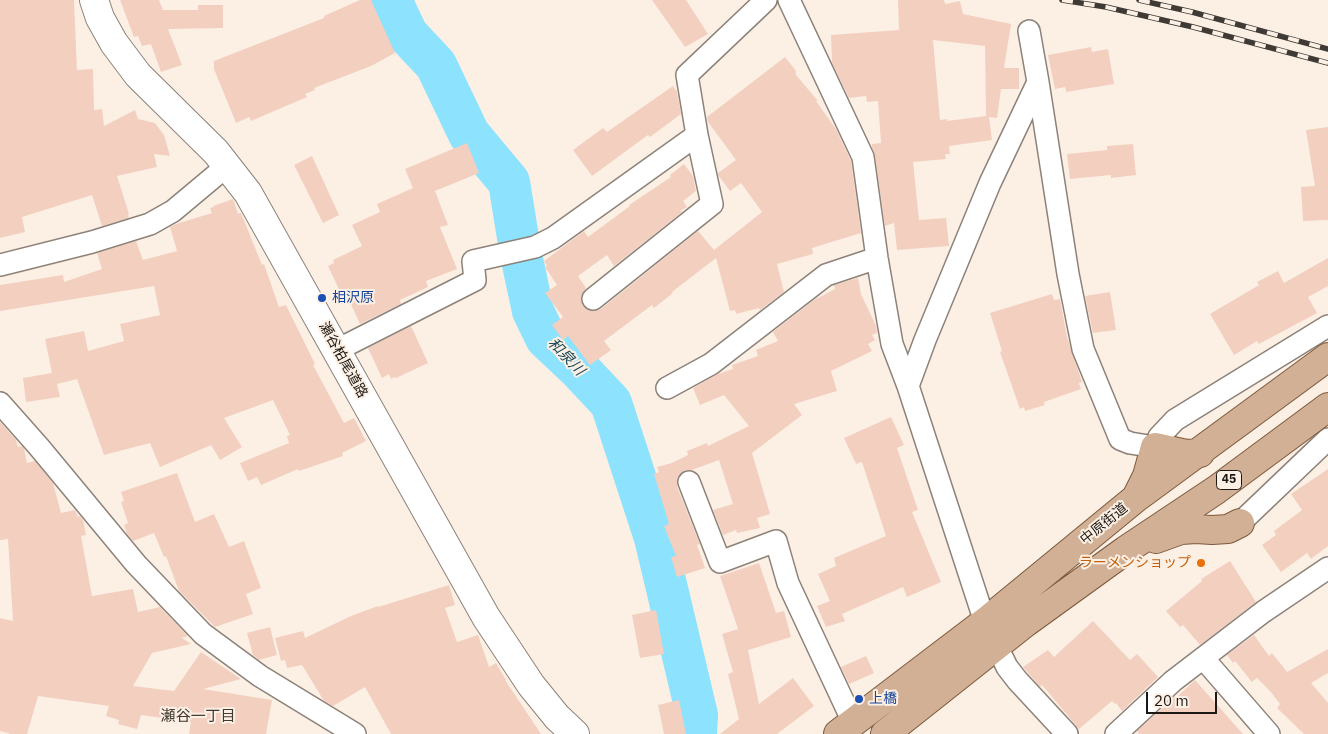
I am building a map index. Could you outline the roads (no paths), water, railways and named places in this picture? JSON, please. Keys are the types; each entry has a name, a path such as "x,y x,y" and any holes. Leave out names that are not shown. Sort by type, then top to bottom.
{"main road":[{"name":"瀬谷柏尾道路","path":"94,0 100,18 114,42 138,75 195,129 228,165 248,193 486,617 531,685 557,717 575,734"},
{"name":"中原街道","path":"885,734 990,633 1136,498 1328,358"},
{"name":"中原街道","path":"845,728 990,633 1126,550 1216,490 1328,407"},
{"path":"1136,498 1147,476 1155,447 1186,454 1200,453"},
{"path":"1216,490 1214,498 1219,515 1227,522 1240,523"},
{"path":"1126,550 1181,530 1196,528 1212,530 1228,528 1240,523"}],"street":[{"path":"593,299 712,204 697,135 688,75 766,0"},
{"path":"789,0 863,157 876,258 892,344 908,386 990,633 1017,680 1067,734"},
{"path":"1029,31 1068,274 1083,349 1120,439 1130,443 1155,447 1159,437 1175,420 1328,326"},
{"path":"908,386 990,183 1038,82"},
{"path":"337,350 474,280 473,261 535,247 553,238 697,135"},
{"path":"0,265 92,242 150,224 173,210 228,165"},
{"path":"667,388 711,364 826,275 876,258"},
{"path":"0,403 136,564 202,634 260,676 355,734"},
{"path":"1240,523 1328,439"},
{"path":"690,482 720,562 776,541 788,583 845,728"},
{"path":"1116,734 1173,680 1264,612 1328,568"},
{"path":"1203,658 1269,734"}],"waterway":[{"name":"和泉川","path":"391,0 407,34 436,65 469,134 509,182 520,250 533,311 546,338 611,403 655,538 697,715 696,734"}],"railway":[{"path":"1062,0 1106,7 1193,27 1328,63"},
{"path":"1139,0 1192,12 1328,49"}],"place":[{"name":"相沢原","path":"322,298"},
{"name":"ラーメンショップ","path":"1201,563"},
{"name":"上橋","path":"859,699"}],"district":[{"name":"瀬谷一丁目","path":"198,717"}]}
